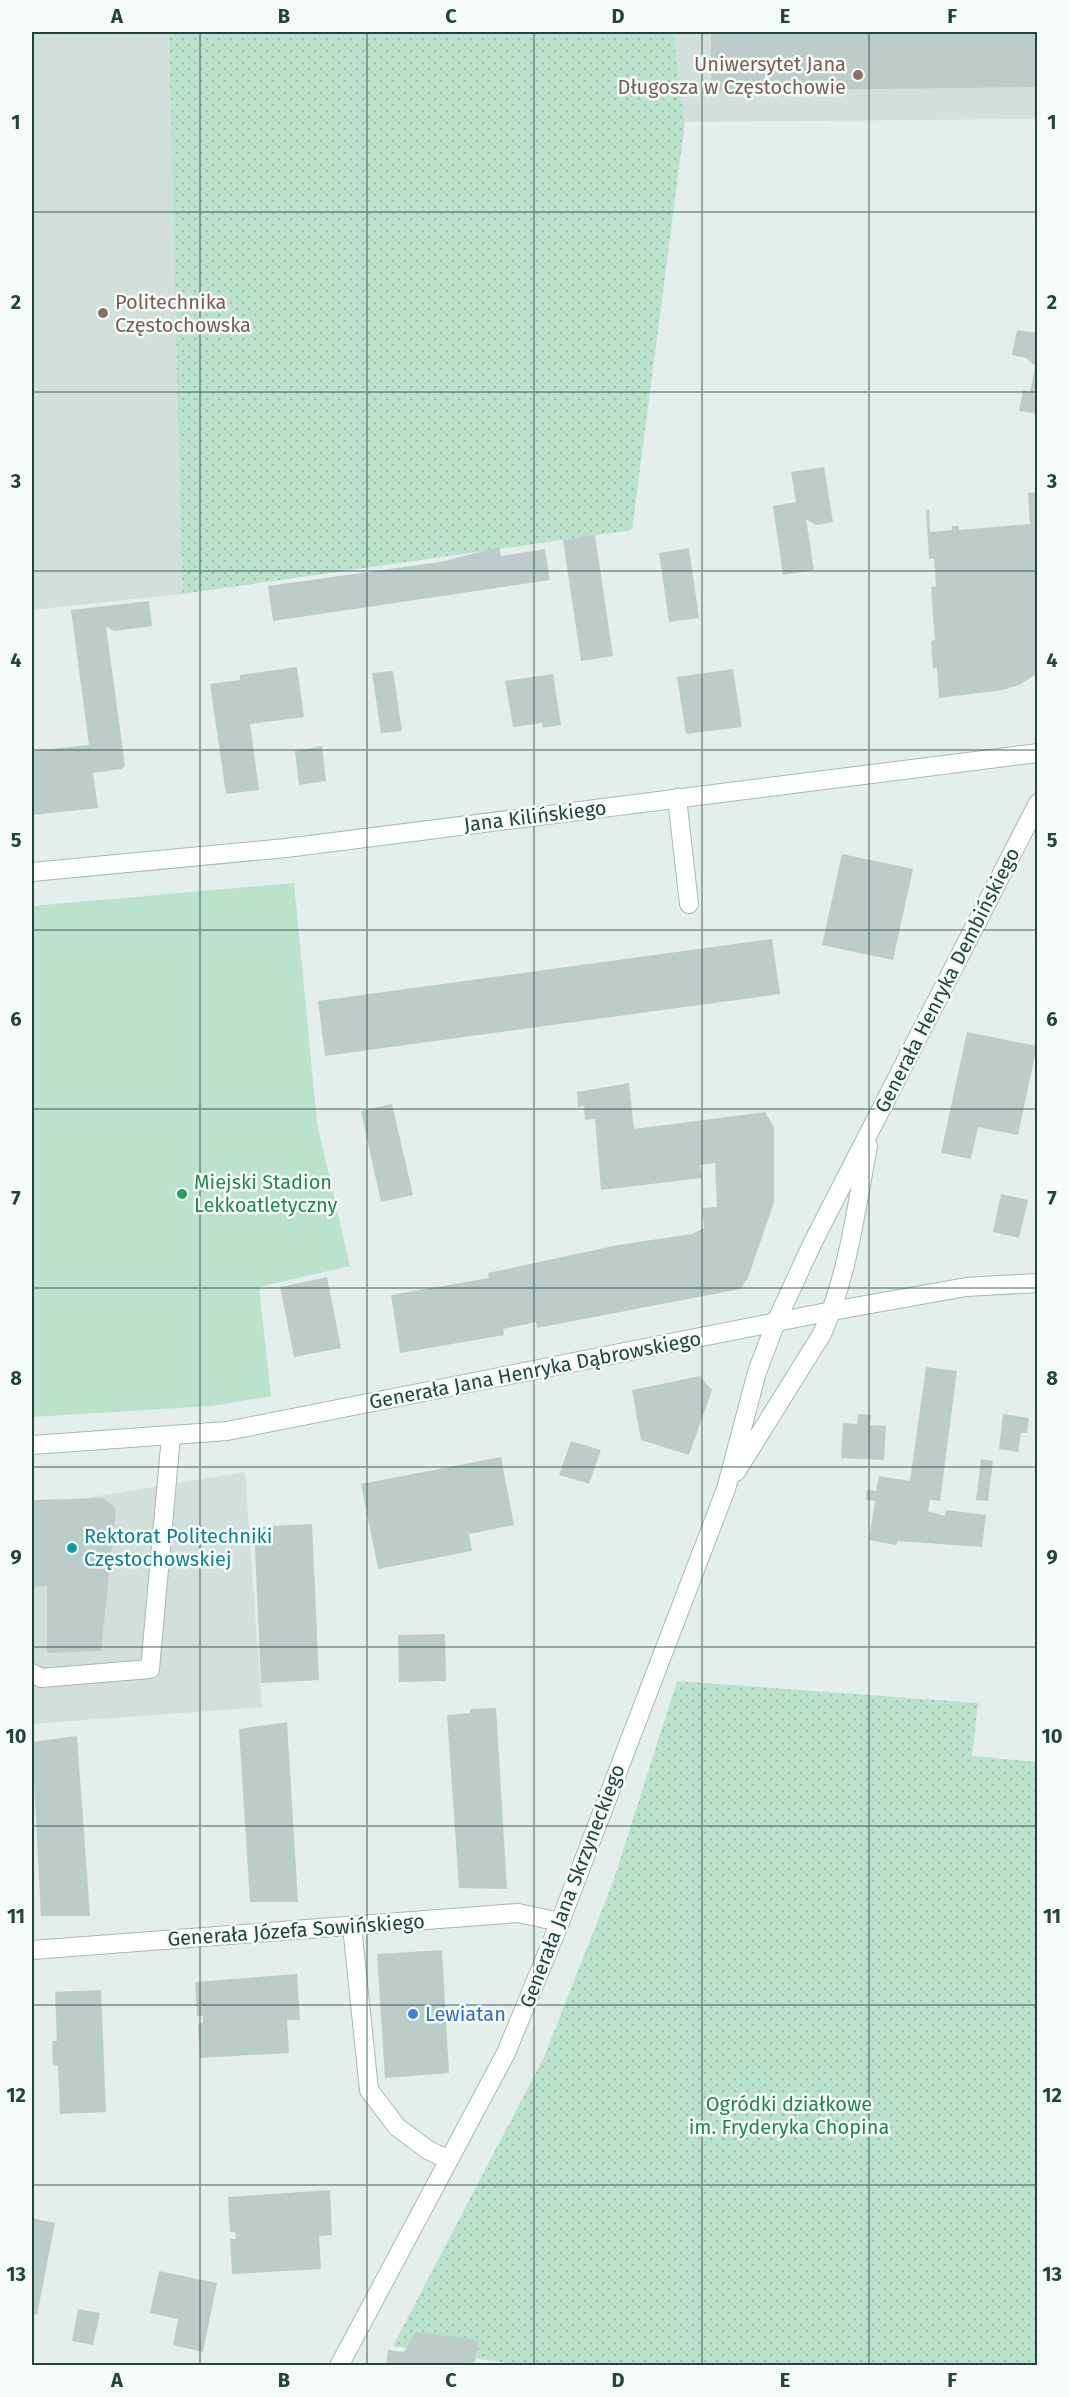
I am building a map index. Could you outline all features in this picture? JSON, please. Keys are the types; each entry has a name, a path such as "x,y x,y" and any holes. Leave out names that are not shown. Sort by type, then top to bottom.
{"street":[{"name":"Jana Kilińskiego","path":"32,872 286,848 1038,753"},
{"path":"677,798 689,904"},
{"name":"Generała Henryka Dembińskiego","path":"776,1322 872,1124 1038,803"},
{"name":"Generała Henryka Dembińskiego","path":"832,1311 848,1251 872,1124"},
{"name":"Generała Jana Henryka Dąbrowskiego","path":"32,1445 227,1431 832,1311 966,1287 1038,1283"},
{"name":"Generała Jana Skrzyneckiego","path":"726,1489 822,1334 832,1311"},
{"name":"Generała Jana Skrzyneckiego","path":"339,2366 506,2053 560,1922 726,1489 757,1372 776,1322"},
{"path":"32,1673 41,1678 150,1669 171,1436"},
{"name":"Generała Józefa Sowińskiego","path":"32,1950 518,1913 560,1922"},
{"path":"352,1926 369,2090 397,2127 428,2150 449,2160"}],"shaded area":[{"name":"Politechnika Częstochowska","path":"32,32 169,32 182,594 32,610"},
{"name":"Uniwersytet Jana Długosza w Częstochowie","path":"673,32 1037,32 1037,119 685,122"},
{"path":"245,1472 262,1707 32,1724 32,1502 80,1499"}],"green space":[{"path":"169,32 673,32 685,122 632,530 182,594"},
{"name":"Miejski Stadion Lekkoatletyczny","path":"294,883 317,1123 350,1266 259,1287 271,1396 211,1406 32,1417 32,906"},
{"name":"Ogródki działkowe im. Fryderyka Chopina","path":"677,1681 978,1703 972,1756 1037,1762 1037,2365 526,2366 393,2346 544,2057 613,1882"}],"building":[{"path":"711,32 1038,32 1038,87 711,91"},
{"path":"1017,330 1038,333 1038,414 1019,411 1023,390 1030,392 1035,366 1026,358 1012,355"},
{"path":"824,467 833,522 816,525 806,519 814,570 783,575 773,506 796,502 791,472"},
{"path":"1038,492 1038,673 1019,685 1003,690 939,698 937,668 933,668 931,641 935,640 931,587 936,586 934,558 929,559 926,510 929,510 930,532 952,530 952,526 959,526 959,530 1030,524 1028,493"},
{"path":"595,535 613,656 581,661 563,540"},
{"path":"499,547 501,556 545,549 550,580 273,621 268,586 440,562"},
{"path":"689,548 699,618 669,622 659,553"},
{"path":"149,601 152,626 114,631 106,626 125,766 121,769 93,773 98,808 32,815 32,751 89,745 71,610"},
{"path":"297,667 304,717 250,724 259,790 226,794 210,684 240,680 240,675"},
{"path":"733,669 742,727 686,734 677,677"},
{"path":"393,671 402,731 381,733 372,673"},
{"path":"553,674 561,725 543,728 542,723 513,727 505,681"},
{"path":"322,746 326,781 299,785 295,751"},
{"path":"842,854 913,869 893,960 822,945"},
{"path":"772,939 780,994 325,1056 318,1001"},
{"path":"967,1032 1037,1046 1018,1135 978,1127 971,1159 941,1153"},
{"path":"629,1083 634,1129 765,1112 774,1127 774,1202 748,1278 740,1289 537,1328 536,1322 503,1329 504,1335 400,1353 391,1295 489,1278 488,1273 618,1245 692,1234 704,1228 702,1208 717,1207 715,1163 700,1165 702,1178 601,1190 595,1119 585,1120 584,1106 578,1107 577,1092"},
{"path":"392,1104 413,1195 381,1202 361,1111"},
{"path":"1001,1194 1028,1200 1019,1238 993,1232"},
{"path":"327,1277 341,1348 294,1357 280,1287"},
{"path":"926,1367 957,1371 940,1501 930,1500 928,1511 945,1516 946,1510 986,1515 982,1547 898,1541 896,1545 869,1540 875,1501 866,1500 867,1490 876,1491 879,1476 910,1481"},
{"path":"700,1376 712,1390 689,1455 641,1440 632,1390"},
{"path":"858,1414 871,1415 870,1425 886,1426 884,1460 841,1458 843,1423 857,1424"},
{"path":"1003,1414 1029,1418 1027,1433 1021,1433 1018,1452 999,1449"},
{"path":"571,1441 601,1450 589,1484 559,1475"},
{"path":"501,1457 514,1525 469,1534 472,1551 378,1569 361,1484"},
{"path":"981,1459 993,1461 988,1501 976,1500"},
{"name":"Rektorat Politechniki Częstochowskiej","path":"103,1498 116,1509 101,1651 47,1653 47,1586 32,1587 32,1500"},
{"path":"312,1524 319,1680 261,1683 254,1527"},
{"path":"445,1634 446,1681 399,1682 398,1635"},
{"path":"496,1708 507,1889 459,1888 447,1715 470,1713 470,1709"},
{"path":"287,1722 298,1902 250,1902 239,1729"},
{"path":"77,1736 90,1916 41,1916 32,1742"},
{"name":"Lewiatan","path":"442,1950 449,2073 385,2078 377,1954"},
{"path":"297,1974 300,2020 287,2020 289,2053 200,2058 198,2024 203,2023 203,2016 197,2016 195,1982"},
{"path":"101,1990 106,2112 60,2114 58,2065 53,2066 52,2041 57,2041 55,1992"},
{"path":"330,2190 332,2235 319,2236 321,2269 232,2274 230,2239 236,2239 235,2232 230,2232 228,2197"},
{"path":"32,2218 55,2223 37,2315 32,2313"},
{"path":"159,2271 217,2283 203,2352 173,2345 178,2319 150,2313"},
{"path":"78,2309 100,2313 93,2345 72,2341"},
{"path":"416,2332 478,2340 475,2362 472,2362 471,2366 386,2366 388,2350 404,2352"}],"place":[{"name":"Uniwersytet Jana Długosza w Częstochowie","path":"858,75"},
{"name":"Politechnika Częstochowska","path":"103,313"},
{"name":"Miejski Stadion Lekkoatletyczny","path":"182,1194"},
{"name":"Rektorat Politechniki Częstochowskiej","path":"72,1548"},
{"name":"Lewiatan","path":"413,2014"}]}
